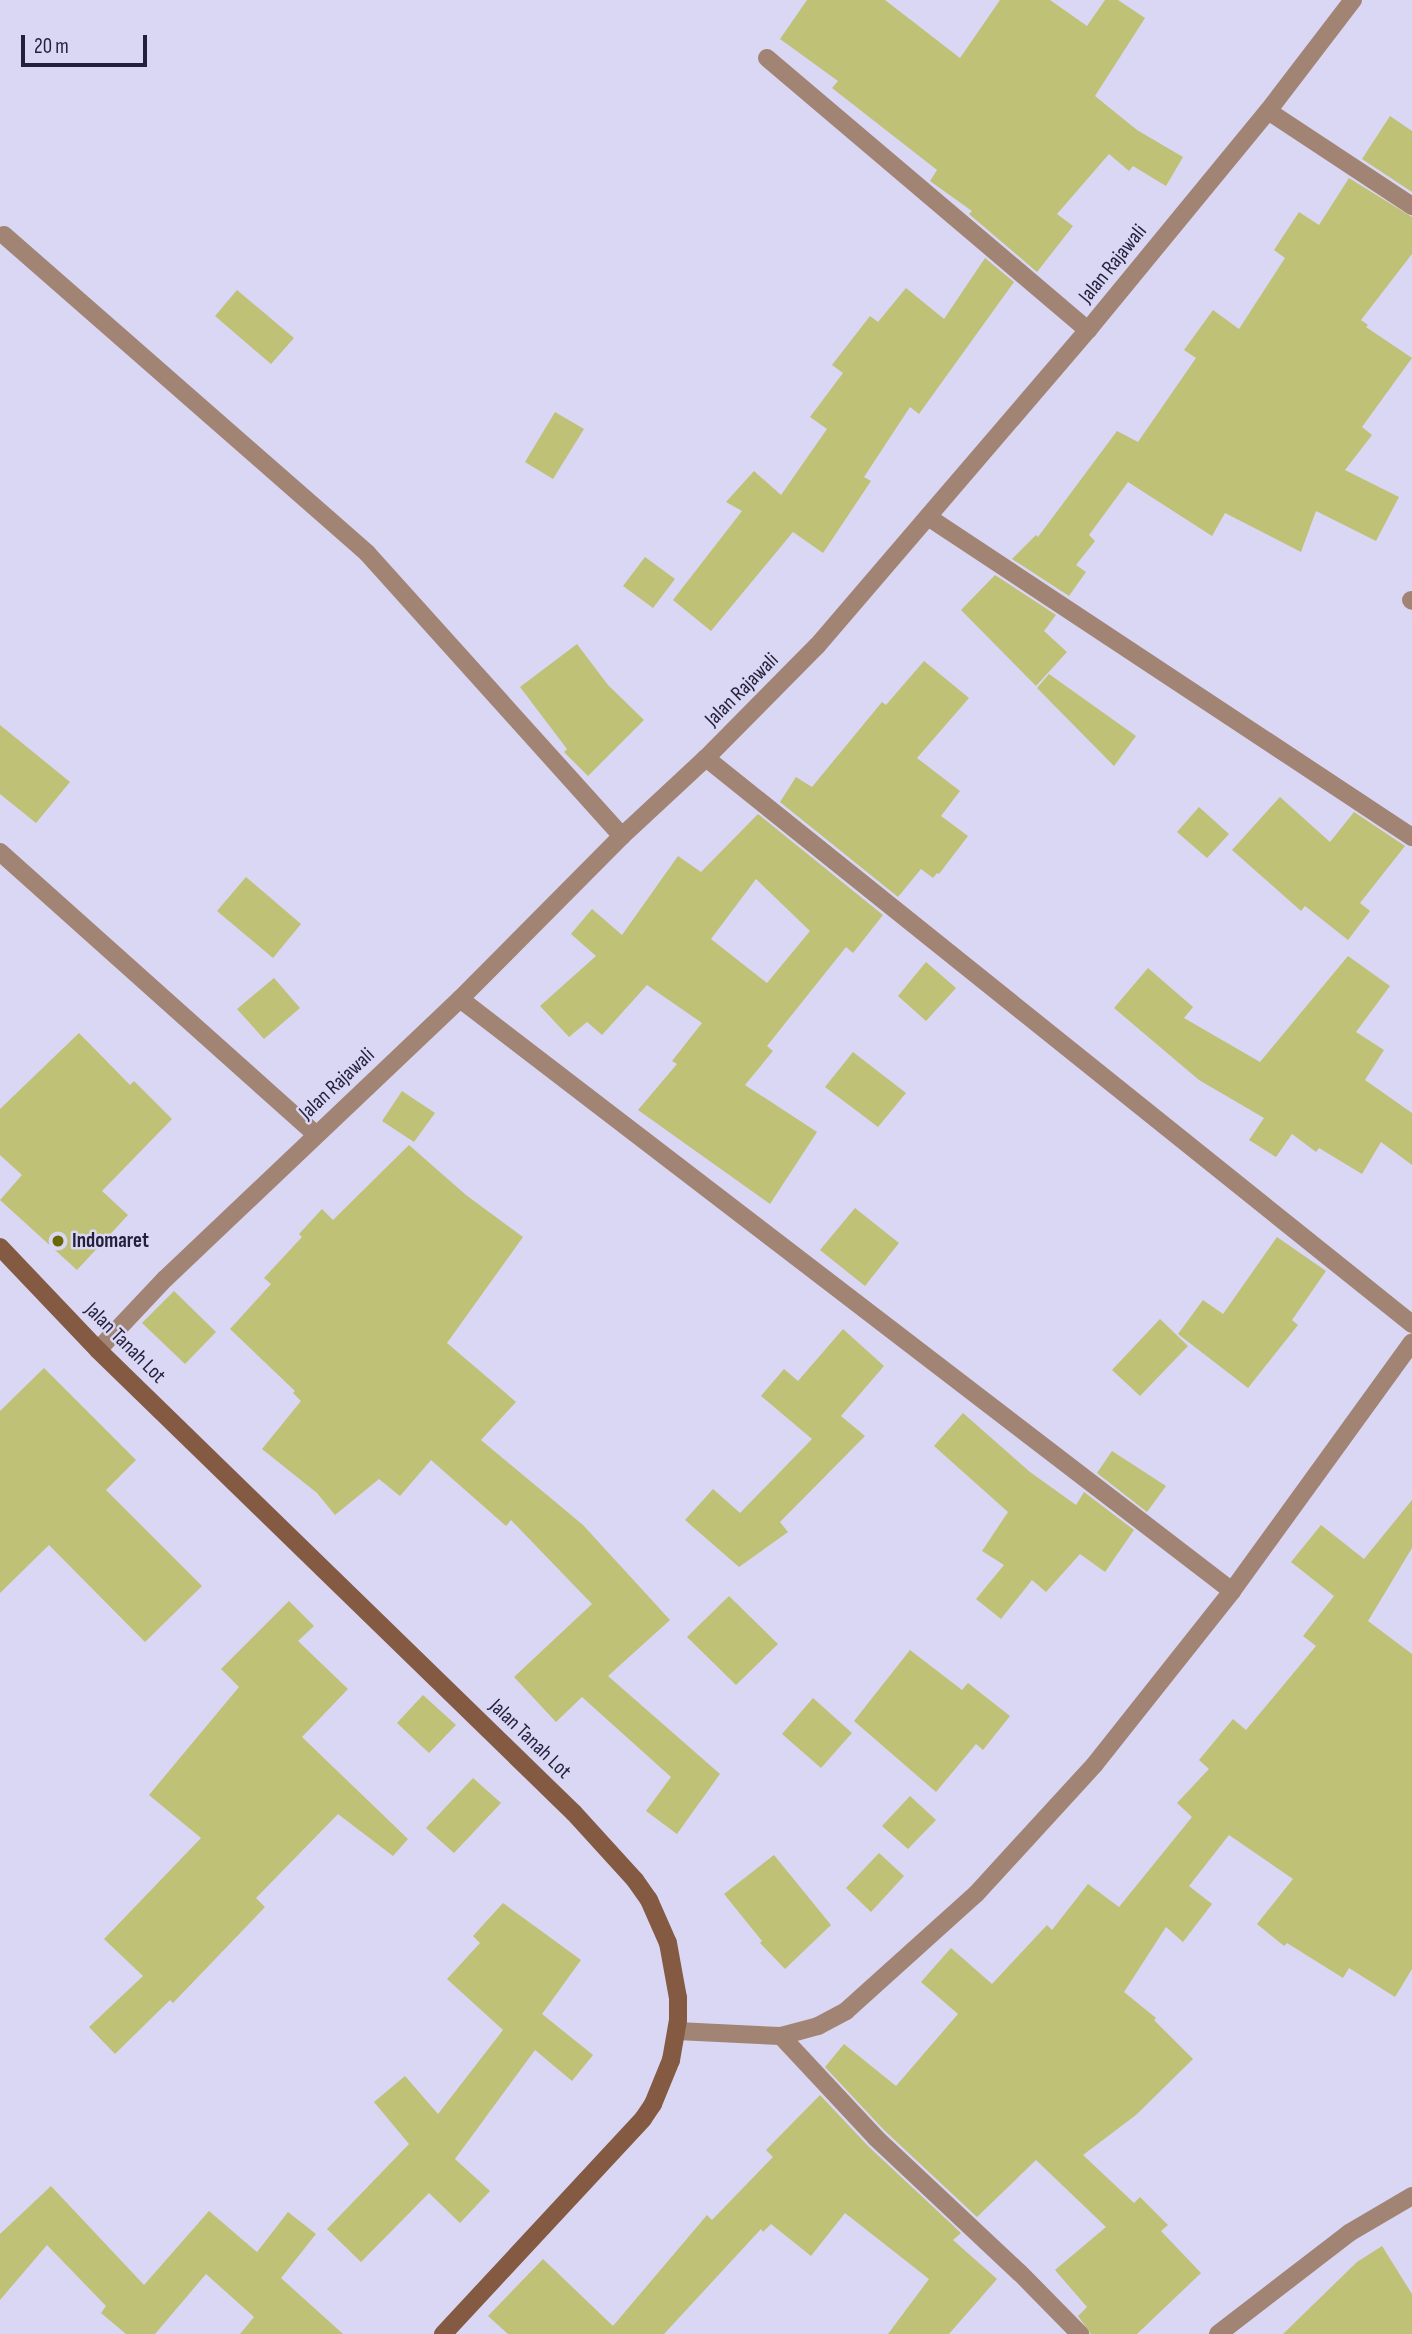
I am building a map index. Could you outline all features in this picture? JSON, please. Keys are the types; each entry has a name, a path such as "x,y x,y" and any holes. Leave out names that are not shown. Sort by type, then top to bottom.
{"main road":[{"name":"Jalan Tanah Lot","path":"0,1247 98,1350 574,1812 635,1880 654,1912 673,1962 678,1998 677,2031 662,2086 643,2119 443,2334"}],"street":[{"name":"Jalan Rajawali","path":"98,1350 165,1279 460,999 817,646 1088,330 1268,111 1353,0"},
{"path":"767,58 1088,330"},
{"path":"1268,111 1412,206"},
{"path":"4,235 367,552 622,836"},
{"path":"928,517 1412,837"},
{"path":"706,758 1412,1324"},
{"path":"0,852 316,1135"},
{"path":"460,999 1232,1591"},
{"path":"677,2031 781,2035 818,2026 846,2011 976,1894 1095,1764 1232,1591 1412,1342"},
{"path":"781,2035 876,2138 1020,2273 1080,2334"},
{"path":"1219,2334 1349,2233 1412,2196"}],"building":[{"path":"807,0 885,0 960,58 1000,0 1050,0 1087,26 1105,0 1118,0 1145,18 1095,96 1137,130 1183,157 1166,186 1133,166 1129,171 1109,154 1057,214 1073,226 1037,272 969,214 972,211 930,181 937,170 832,88 838,81 780,39"},
{"path":"1390,116 1412,131 1412,192 1362,159"},
{"path":"1349,178 1412,217 1412,254 1361,320 1368,325 1366,327 1412,358 1362,427 1372,435 1345,470 1399,497 1376,541 1316,511 1301,552 1225,513 1212,536 1128,482 1089,535 1095,541 1076,565 1086,572 1069,596 1012,559 1036,535 1038,537 1117,431 1138,442 1196,358 1184,350 1213,310 1239,329 1285,258 1274,250 1299,212 1319,225"},
{"path":"985,258 1014,282 919,414 910,407 864,477 871,481 823,553 793,532 711,631 673,600 742,511 726,502 754,471 781,495 827,429 810,417 843,373 832,365 870,316 878,322 906,288 944,319"},
{"path":"237,290 294,338 271,364 215,316"},
{"path":"555,412 584,429 553,479 525,462"},
{"path":"645,557 675,579 653,608 623,586"},
{"path":"995,575 1056,615 1044,631 1067,652 1036,686 961,610"},
{"path":"577,644 608,685 644,720 588,776 564,752 567,749 520,687"},
{"path":"924,661 969,698 917,758 960,791 941,816 968,836 939,874 933,878 921,869 898,897 780,802 796,777 812,787 882,702 886,705"},
{"path":"1049,674 1136,736 1114,766 1037,688"},
{"path":"0,725 70,782 36,823 0,794"},
{"path":"1280,797 1330,842 1354,812 1405,846 1360,903 1370,911 1348,940 1305,906 1301,911 1232,850"},
{"path":"1199,807 1229,834 1207,858 1177,832"},
{"path":"758,814 883,915 853,953 846,947 767,1046 773,1051 745,1085 817,1132 770,1204 638,1110 677,1064 672,1061 702,1023 647,985 602,1035 587,1022 569,1037 540,1006 596,956 571,934 592,909 622,935 678,856 701,872","holes":["756,879 810,931 767,983 711,939"]},
{"path":"246,877 301,924 273,958 217,911"},
{"path":"1348,956 1390,986 1356,1032 1384,1050 1365,1080 1412,1113 1412,1165 1381,1142 1362,1174 1319,1148 1316,1152 1292,1134 1276,1157 1249,1140 1264,1118 1199,1080 1114,1008 1148,968 1193,1007 1184,1018 1260,1062"},
{"path":"926,962 956,988 926,1021 898,996"},
{"path":"274,978 300,1008 264,1039 237,1009"},
{"path":"79,1033 130,1085 134,1081 172,1119 102,1191 128,1215 77,1270 0,1200 22,1175 0,1155 0,1109"},
{"path":"853,1052 906,1093 878,1127 825,1087"},
{"path":"402,1091 435,1113 414,1142 382,1121"},
{"path":"409,1145 466,1195 523,1237 447,1343 516,1402 481,1440 583,1525 670,1620 608,1676 720,1774 677,1834 646,1811 671,1777 582,1697 556,1722 514,1677 592,1604 511,1520 506,1526 431,1460 400,1496 379,1479 335,1515 317,1493 262,1449 301,1401 293,1393 295,1391 230,1329 271,1284 264,1278 302,1237 299,1234 322,1209 333,1220"},
{"path":"855,1208 899,1243 865,1286 820,1250"},
{"path":"1277,1237 1326,1271 1292,1320 1298,1325 1248,1388 1178,1334 1203,1300 1223,1314"},
{"path":"174,1291 216,1332 185,1364 142,1323"},
{"path":"1160,1319 1188,1346 1140,1396 1112,1370"},
{"path":"843,1329 884,1366 841,1416 865,1436 780,1522 788,1532 739,1567 685,1520 713,1489 740,1513 812,1439 761,1396 784,1369 798,1381"},
{"path":"44,1368 136,1460 106,1490 202,1586 145,1642 49,1545 0,1593 0,1411"},
{"path":"963,1413 1030,1472 1076,1505 1084,1492 1134,1530 1105,1572 1080,1554 1046,1592 1032,1580 1001,1619 976,1599 1004,1565 982,1551 1008,1512 934,1446"},
{"path":"1112,1451 1166,1486 1147,1512 1097,1473"},
{"path":"1412,1500 1412,1548 1368,1621 1412,1654 1412,1969 1395,1997 1349,1968 1343,1978 1287,1943 1284,1946 1257,1924 1293,1879 1229,1835 1189,1886 1212,1904 1183,1942 1166,1927 1124,1992 1156,2018 1154,2020 1193,2059 1136,2115 1083,2155 1134,2203 1140,2197 1168,2225 1161,2231 1201,2273 1137,2334 1091,2334 1078,2316 1087,2307 1055,2270 1106,2227 1036,2160 977,2217 884,2130 825,2067 844,2044 896,2086 958,2014 921,1982 951,1948 992,1984 1047,1925 1052,1930 1088,1884 1119,1907 1192,1817 1177,1803 1209,1769 1199,1760 1233,1719 1246,1730 1316,1646 1303,1636 1334,1596 1291,1562 1321,1525 1364,1559"},
{"path":"729,1596 778,1644 736,1685 687,1637"},
{"path":"289,1601 314,1626 298,1641 348,1689 302,1737 408,1839 393,1856 338,1814 256,1898 265,1907 173,2003 170,2000 115,2054 89,2027 143,1976 104,1939 201,1838 149,1795 239,1687 221,1669"},
{"path":"910,1650 962,1690 968,1683 1010,1716 983,1750 976,1744 936,1792 854,1721"},
{"path":"423,1695 456,1725 429,1753 397,1723"},
{"path":"813,1698 852,1733 821,1768 782,1734"},
{"path":"473,1778 501,1803 454,1853 426,1828"},
{"path":"910,1796 936,1820 908,1849 882,1826"},
{"path":"879,1853 904,1876 871,1912 846,1888"},
{"path":"774,1855 831,1925 785,1969 760,1943 762,1941 724,1894"},
{"path":"503,1903 581,1960 542,2014 593,2055 572,2081 535,2050 455,2159 490,2191 460,2223 429,2193 361,2262 327,2229 409,2144 374,2102 405,2076 438,2114 503,2030 447,1979 480,1943 473,1936"},
{"path":"820,2095 868,2146 961,2233 953,2240 997,2279 949,2334 888,2334 929,2279 845,2213 811,2256 771,2224 763,2232 761,2229 664,2334 508,2334 488,2316 543,2259 613,2326 707,2215 712,2220 773,2157 766,2150"},
{"path":"51,2186 144,2285 209,2211 257,2252 288,2212 316,2234 281,2278 343,2334 240,2334 254,2317 206,2274 155,2334 126,2334 101,2313 106,2306 47,2245 0,2300 0,2234"},
{"path":"1382,2246 1412,2294 1412,2334 1283,2334 1357,2262"}],"place":[{"name":"Indomaret","path":"58,1241"}]}
